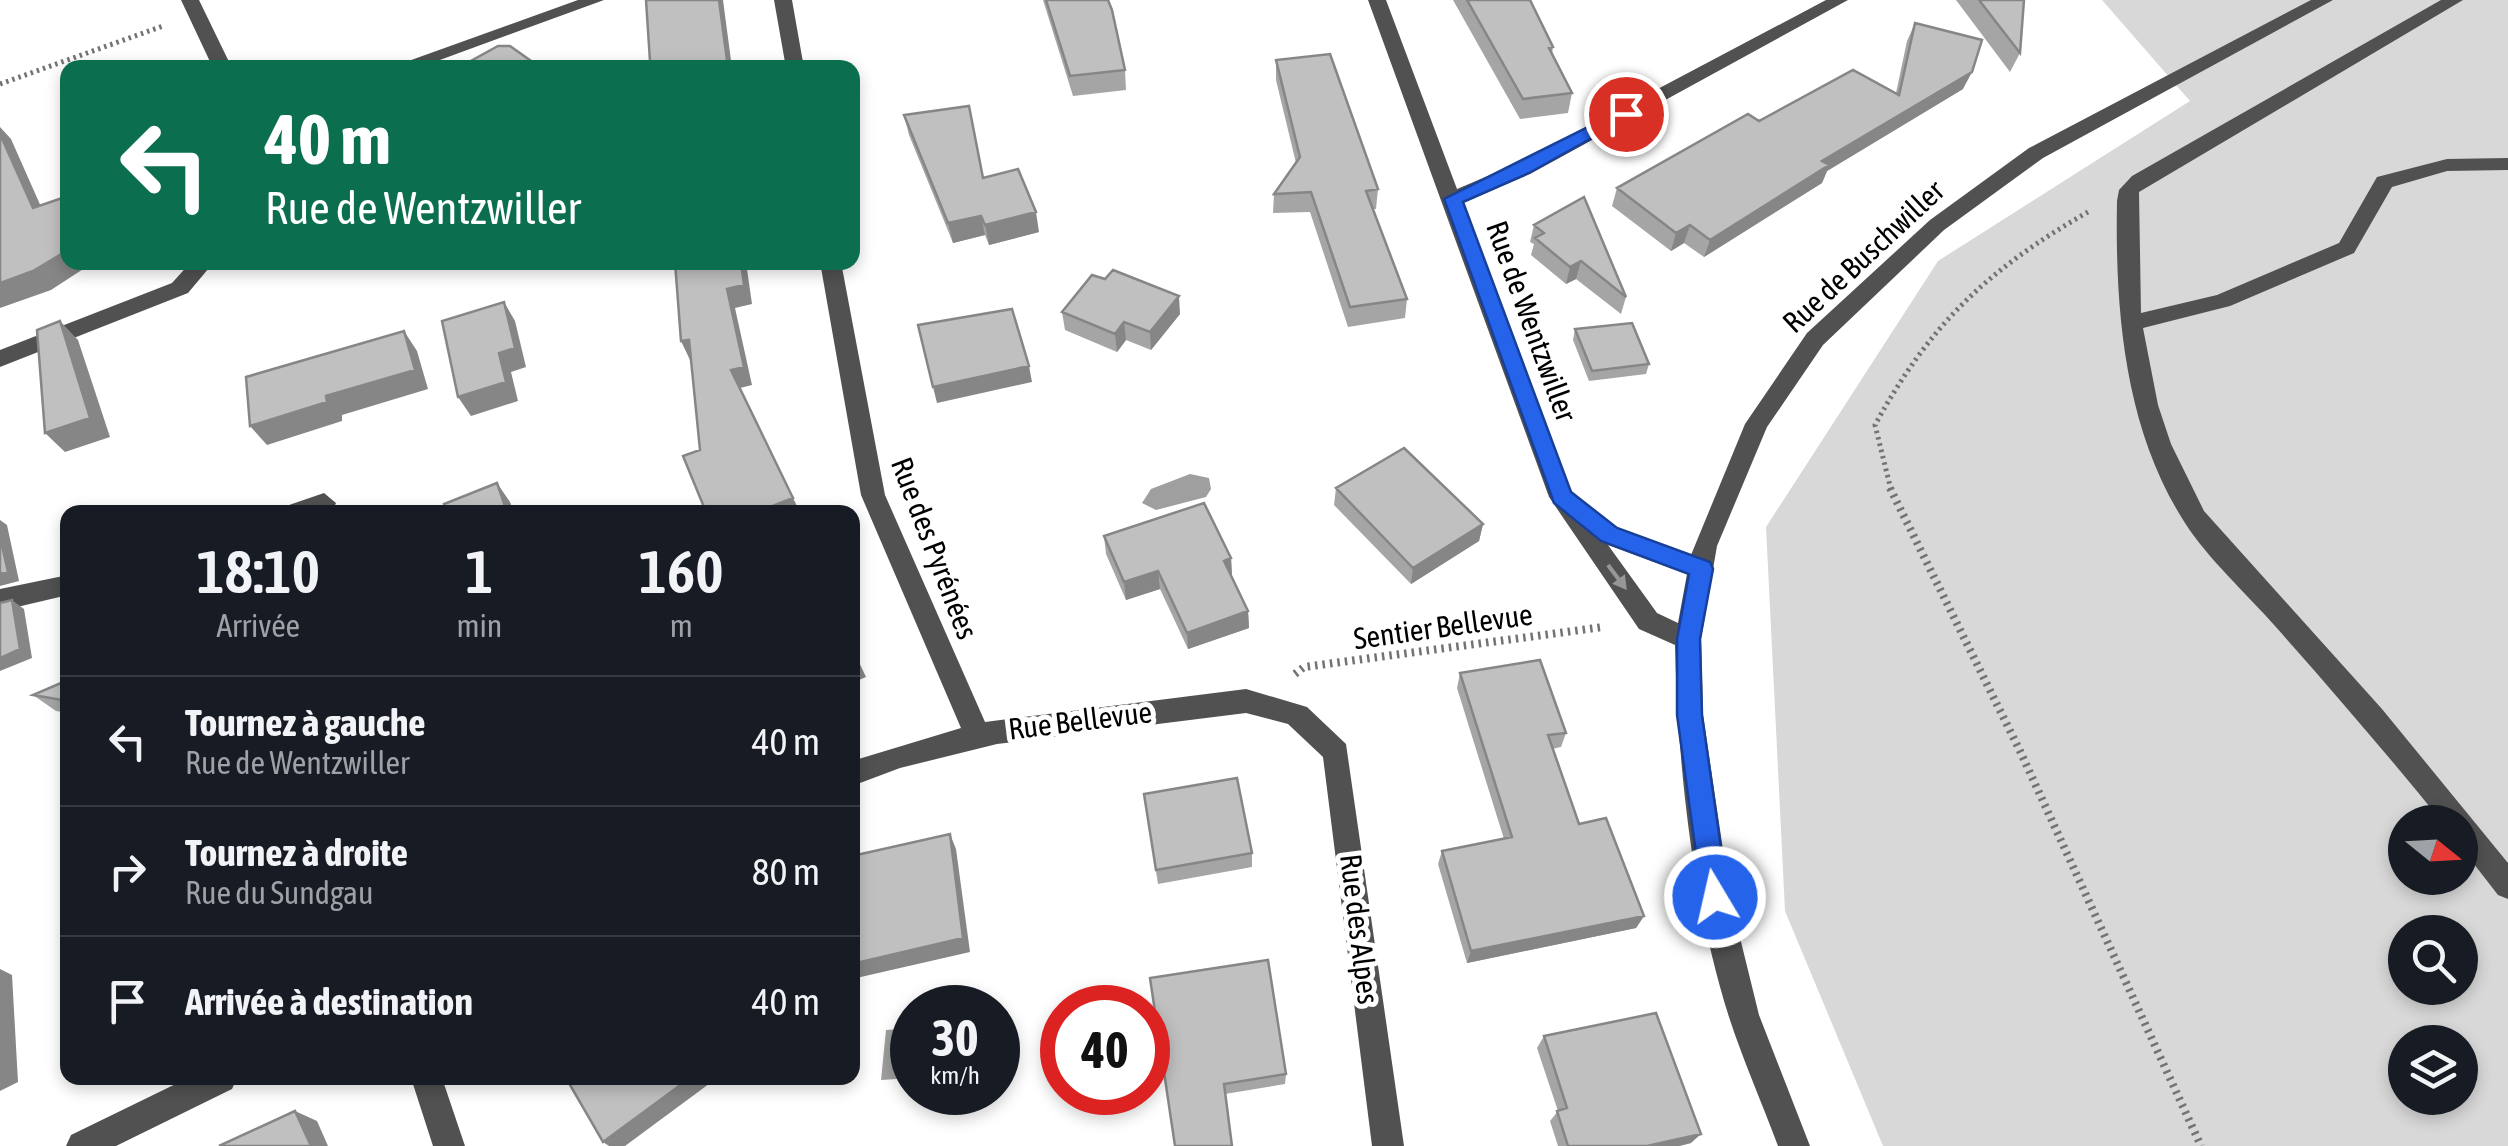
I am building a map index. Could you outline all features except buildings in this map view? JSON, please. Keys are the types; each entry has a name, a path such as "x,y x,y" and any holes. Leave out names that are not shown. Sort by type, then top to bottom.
{"street":[{"path":"421,60 595,0"},
{"path":"784,0 795,60"},
{"name":"Rue de Wentzwiller","path":"1377,0 1562,497 1648,621"},
{"path":"1453,199 1523,169 1839,0"},
{"name":"Rue de Buschwiller","path":"1794,1146 1744,1016 1715,897 1691,732 1688,639 1706,546 1756,424 1789,372 1816,339 1937,225 2036,153 2324,0"},
{"path":"2444,805 2373,717 2195,518 2174,484 2156,441 2124,273 2129,190 2454,0"},
{"path":"194,7 219,60"},
{"path":"2132,323 2222,301 2347,248 2384,182 2447,165 2508,164"},
{"path":"0,358 180,288 197,270"},
{"name":"Rue des Pyrénées","path":"831,270 873,494 976,732"},
{"path":"1562,497 1609,534 1702,569"},
{"path":"318,505 324,503"},
{"path":"0,600 60,588"},
{"path":"1648,621 1688,639"},
{"name":"Rue Bellevue","path":"860,771 976,732 1254,702 1280,706 1311,721"},
{"name":"Rue des Alpes","path":"1311,721 1336,753 1388,1146"},
{"path":"2478,847 2508,885"},
{"path":"82,1146 207,1085"},
{"path":"430,1085 449,1146"}],"path":[{"path":"60,60 194,7"},
{"path":"0,84 60,60"},
{"path":"2129,190 2030,244 1948,309 1875,425 1894,502 2020,751 2201,1146"},
{"name":"Sentier Bellevue","path":"1254,702 1304,668 1648,621"}],"shaded area":[{"path":"2102,0 2508,0 2508,1146 1883,1146 1785,911 1766,527 1938,261 2190,101"},
{"path":"1190,474 1209,478 1211,489 1206,497 1156,510 1142,503 1151,489"},
{"path":"886,1030 890,1030 890,1079 881,1080"}],"route":[{"path":"1626,114 1523,169 1453,199 1562,497 1609,534 1702,569 1688,639 1690,715 1715,897"}]}
